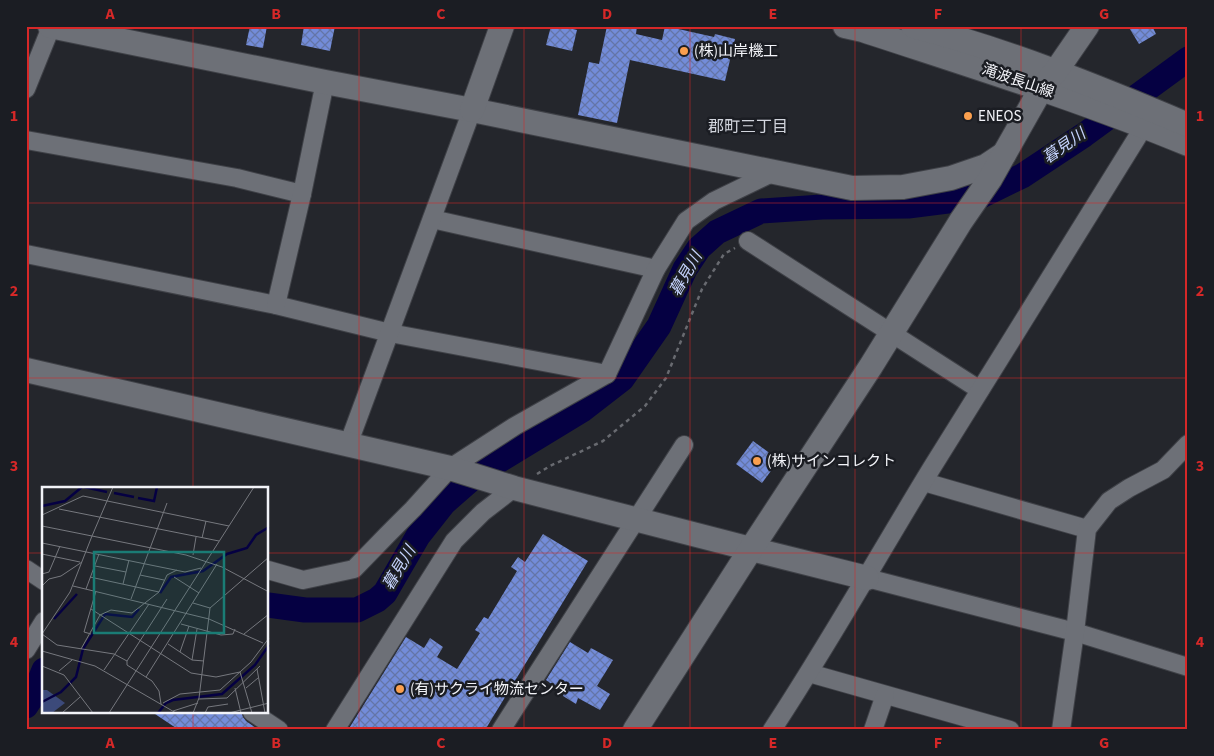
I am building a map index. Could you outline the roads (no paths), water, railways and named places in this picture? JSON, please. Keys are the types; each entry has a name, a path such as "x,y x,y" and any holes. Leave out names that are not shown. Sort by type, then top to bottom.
{"street":[{"path":"26,89 50,26 852,188 903,187 951,178 986,166 1004,154"},
{"path":"348,445 502,26"},
{"name":"滝波長山線","path":"845,26 1041,89 1096,98"},
{"path":"635,730 990,179 1041,89 1087,26"},
{"name":"滝波長山線","path":"918,27 1056,71 1096,98 1144,120 1188,144"},
{"path":"276,305 302,194 325,82"},
{"path":"772,730 809,673 980,390 1038,299 1144,120"},
{"name":"滝波長山線","path":"1144,120 1188,125"},
{"path":"26,140 237,178 302,194"},
{"path":"269,570 303,580 354,569 450,468 515,426 607,374 656,269 686,221 714,201 774,172"},
{"path":"432,219 656,269"},
{"path":"748,241 980,390"},
{"path":"26,254 276,305 390,333 607,374"},
{"path":"26,370 450,468 511,487 1075,632 1188,668"},
{"path":"1062,730 1087,529 1109,501 1128,488 1163,470 1188,444"},
{"path":"501,730 684,445"},
{"path":"924,482 1087,529"},
{"path":"335,730 454,540 511,487"},
{"path":"26,569 42,580"},
{"path":"26,650 42,624"},
{"path":"809,673 885,694 964,723 1010,730"},
{"path":"872,730 885,694"},
{"path":"255,714 279,730"}],"waterway":[{"name":"暮見川","path":"269,605 305,610 357,610 377,600 385,593 418,536 444,503 477,474 582,410 622,379 659,326 685,269 699,248 717,232 761,211 822,207 908,206 979,197 1022,176 1084,135 1188,59"},
{"name":"暮見川","path":"26,706 35,692 42,675"}],"place":[{"name":"(株)山岸機工","path":"684,51"},
{"name":"ENEOS","path":"968,116"},
{"name":"(株)サインコレクト","path":"757,461"},
{"name":"(有)サクライ物流センター","path":"400,689"}],"district":[{"name":"郡町三丁目","path":"748,127"}]}
